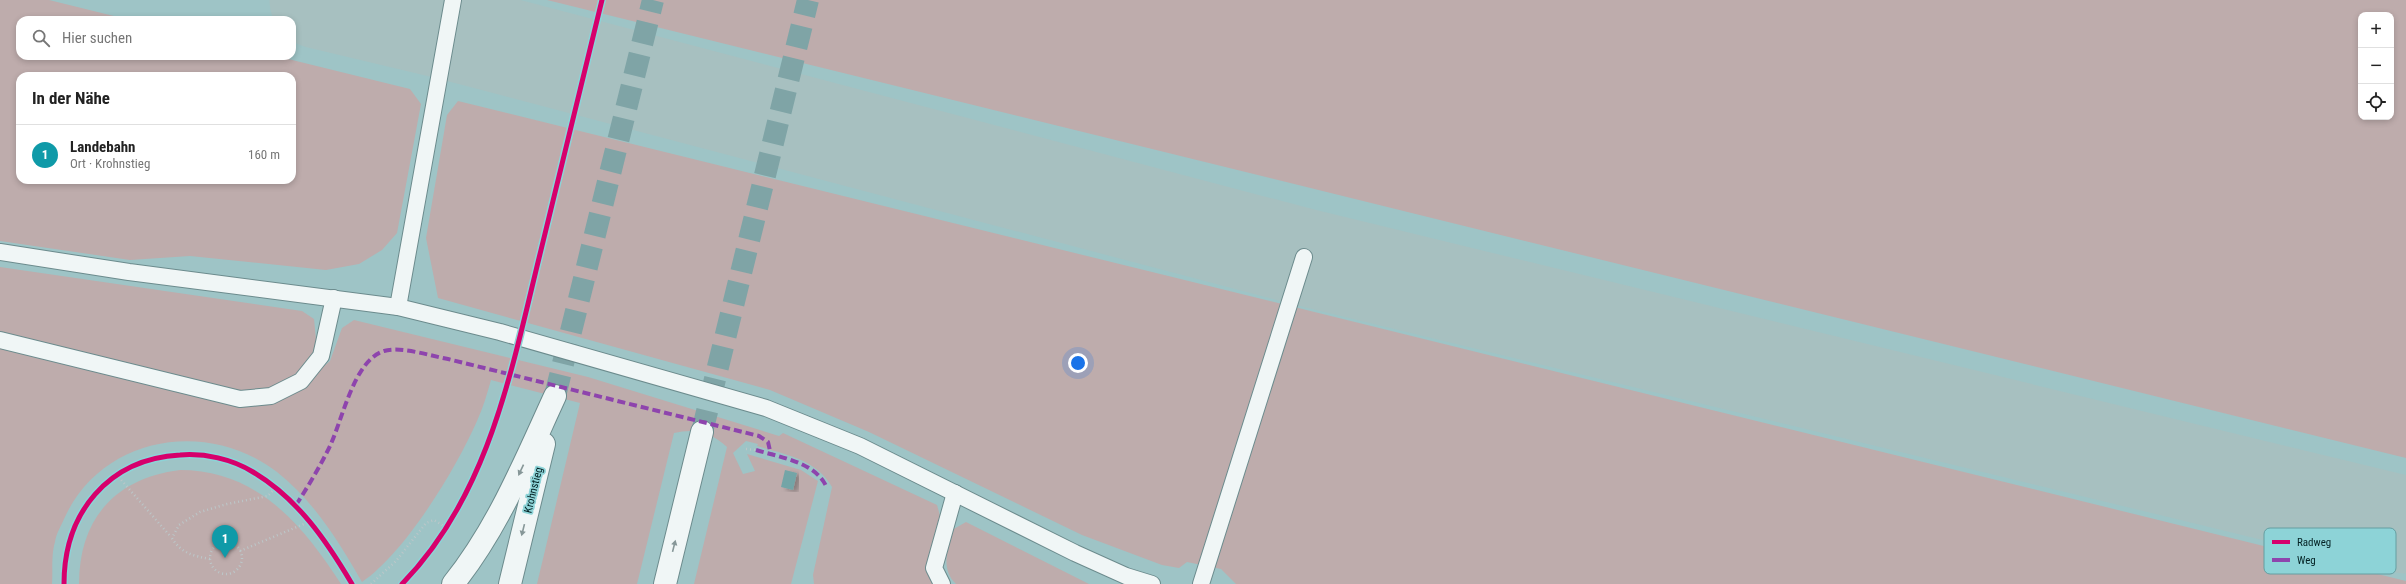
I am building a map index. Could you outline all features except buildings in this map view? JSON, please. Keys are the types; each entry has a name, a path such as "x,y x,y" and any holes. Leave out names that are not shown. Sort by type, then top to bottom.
{"highway":[{"name":"Krohnstieg","path":"453,584 481,547 504,506 555,396 510,584"},
{"path":"665,584 702,432"}],"lane":[{"path":"398,307 453,0"},
{"path":"0,252 129,272 398,307 500,332 766,408 860,446 1075,553 1126,576 1152,584"},
{"path":"1201,584 1304,257"},
{"path":"0,340 240,399 271,396 301,381 321,356 334,298"},
{"path":"942,584 934,568 955,493"}],"path":[{"path":"746,449 756,450"},
{"path":"116,474 181,550 192,556 210,559"},
{"path":"172,538 179,525 200,512 227,504 268,496 276,487"},
{"path":"371,584 396,561 426,523 434,520 448,528"},
{"path":"240,551 311,521"},
{"path":"222,543 232,544 240,551 240,566 232,573 217,572 213,568 210,559 213,549 222,543"}],"shaded area":[{"path":"0,0 49,0 114,16 16,16 16,60 292,60 410,89 421,104 397,233 382,250 359,264 326,270 190,256 130,260 0,241"},
{"path":"547,0 2406,0 2406,458"},
{"path":"458,101 2264,546 2264,574 2378,574 2406,581 2406,584 1236,584 1221,569 1187,562 1179,568 1162,565 1082,535 869,432 770,390 438,298 426,238 447,115"},
{"path":"0,267 302,311 314,319 316,340 312,359 312,376 330,361 342,328 354,320 588,377 779,436 783,433 937,505 941,519 933,584 814,584 813,575 832,487 818,470 809,464 799,459 757,446 758,444 746,441 733,453 743,474 755,471 747,454 801,470 818,481 791,584 694,584 727,447 715,438 702,432 689,431 674,433 637,584 537,584 580,403 491,380 483,406 468,441 428,509 395,551 378,569 362,582 325,523 303,496 277,472 249,455 219,445 189,441 158,444 129,453 103,469 81,491 64,519 56,536 53,552 52,584 0,584"},
{"path":"180,470 207,472 232,479 254,490 275,504 310,541 341,584 79,584 81,561 86,540 94,521 105,506 119,492 137,482 157,475"},
{"path":"966,522 1089,584 956,584 948,572 946,558 947,551 952,530"}],"taxiway":[{"path":"318,0 448,31 1304,257 2406,525"}],"tunnel":[{"path":"555,396 653,0"},
{"path":"702,432 808,0"}],"marked path":[{"path":"296,505 327,452 356,380 364,367 373,357 384,351 391,350 416,352 448,359 759,436 768,442 771,455"},
{"path":"756,450 785,458 805,466 814,471 826,486"}],"cycle path":[{"path":"402,584 432,549 457,510 477,470 494,427 519,339 602,0"},
{"path":"64,584 66,558 72,534 82,513 95,494 112,479 132,467 154,459 180,455 209,456 227,460 245,467 269,483 284,495 310,522 332,552 352,584"}],"place":[{"name":"Landebahn","path":"225,558"}]}
